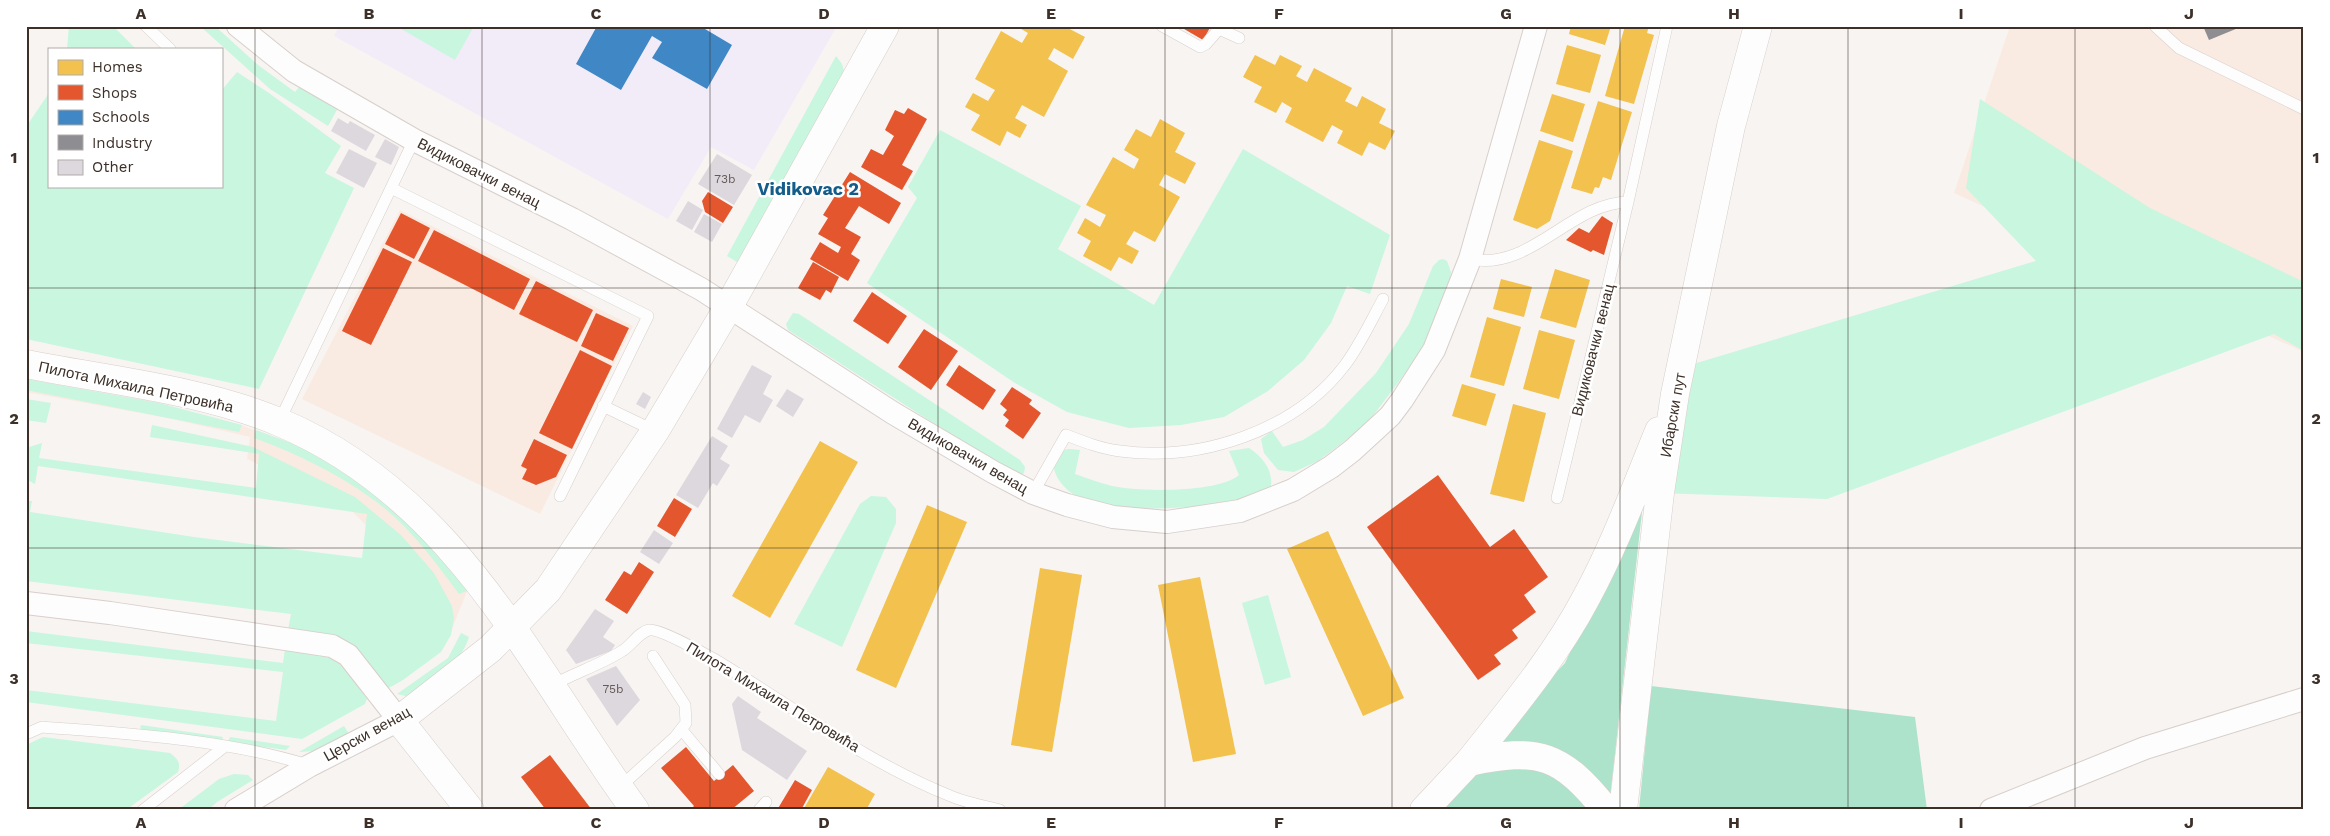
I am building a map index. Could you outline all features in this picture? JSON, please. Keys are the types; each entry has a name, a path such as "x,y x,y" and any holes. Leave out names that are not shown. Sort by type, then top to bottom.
{"main road":[{"path":"513,628 548,590 655,431 729,306 885,26"},
{"name":"Ибарски пут","path":"1623,810 1660,493 1674,394 1731,126 1758,26"},
{"name":"Пилота Михаила Петровића","path":"26,364 206,399 279,422 335,451 380,480 412,506 473,573 513,628 635,810"},
{"path":"1424,810 1469,762 1549,657 1586,600 1605,563 1674,394"},
{"name":"Церски венац","path":"399,720 490,649 513,628"},
{"path":"399,720 470,810"},
{"path":"1469,762 1513,754 1548,759 1564,767 1582,781 1606,810"}],"street":[{"name":"Видиковачки венац","path":"238,26 294,71 414,140 572,219 729,306 893,413 993,472 1033,493 1113,517 1167,522 1240,511 1293,490 1331,467 1374,432 1395,410 1416,381 1434,350 1470,259 1536,26"},
{"path":"26,603 110,613 332,646 348,655 399,720"},
{"path":"1991,810 2145,748 2304,700"},
{"name":"Церски венац","path":"236,810 309,766 399,720"}],"lane":[{"path":"146,26 169,48"},
{"path":"1162,26 1200,47 1206,44 1219,29 1239,38"},
{"name":"Видиковачки венац","path":"1557,498 1628,202 1666,26"},
{"path":"2155,26 2179,48 2304,109"},
{"path":"279,422 414,140"},
{"path":"391,188 648,316 560,496"},
{"path":"1470,259 1483,262 1503,260 1531,247 1601,206 1628,202"},
{"path":"1033,493 1066,435 1120,451 1163,453 1203,449 1234,441 1277,421 1309,400 1344,366 1383,299"},
{"path":"604,406 655,431"},
{"name":"Пилота Михаила Петровића","path":"551,686 573,674 610,659 626,649 644,632 654,630 701,652 800,714 904,774 954,797 1000,810"},
{"path":"619,788 675,737 686,723 684,705 653,656"},
{"path":"26,734 42,727 155,737 282,757 309,766"},
{"path":"681,729 719,774"},
{"path":"143,810 224,747"}],"shaded area":[{"path":"339,26 837,26 754,170 711,147 668,219 334,36"},
{"path":"2010,26 2304,26 2304,352 1954,193"},
{"path":"400,210 633,326 540,514 302,399"},
{"path":"26,380 145,400 241,425 313,452 419,532 467,591 452,629 385,545 350,509 247,459 250,437 168,418 26,392"}],"green space":[{"path":"69,26 113,26 135,48 67,48"},
{"path":"200,26 215,26 258,65 295,92 301,85 338,108 328,126 270,89"},
{"path":"396,26 474,26 455,60"},
{"path":"836,56 842,64 846,78 742,258 737,262 727,256"},
{"path":"237,72 341,146 325,173 354,188 259,389 26,339 26,127 48,94 48,188 222,188 222,90"},
{"path":"1980,99 2150,208 2304,282 2304,351 2274,334 1827,499 1660,493 1680,368 2036,261 1966,188"},
{"path":"940,130 1081,206 1058,249 1154,305 1243,149 1390,235 1370,294 1347,286 1331,323 1304,360 1268,391 1224,417 1181,425 1129,428 1067,412 1015,383 867,283 917,198 908,187"},
{"path":"1443,259 1447,261 1451,272 1448,290 1422,351 1366,425 1318,461 1294,472 1278,470 1264,453 1261,439 1272,431 1283,447 1303,440 1324,427 1376,373 1409,324 1433,266"},
{"path":"793,313 799,314 1020,460 1025,467 1024,473 1020,475 1013,474 788,330 786,324"},
{"path":"26,379 159,403 242,425 239,432 26,390"},
{"path":"26,399 51,403 46,423 26,420"},
{"path":"152,425 253,447 355,497 401,535 434,573 452,606 454,618 451,635 441,652 403,680 387,689 288,630 291,614 26,581 26,501 32,501 30,512 194,537 362,558 367,514 38,466 35,484 26,479 26,448 42,443 39,458 256,488 259,454 150,437"},
{"path":"256,430 310,450 385,500 462,579 467,591 459,594 419,542 384,508 329,472 285,450 254,438"},
{"path":"1249,448 1264,461 1270,472 1270,491 1259,498 1191,507 1122,507 1099,503 1071,493 1060,481 1054,467 1054,461 1058,455 1067,449 1080,450 1075,474 1124,488 1178,490 1229,481 1239,475 1229,451"},
{"path":"1644,494 1610,798 1574,765 1478,755 1565,663"},
{"path":"871,496 886,497 896,509 896,523 842,647 794,624 860,504"},
{"path":"1268,595 1291,677 1265,685 1242,603"},
{"path":"26,631 283,663 285,649 332,658 343,666 367,699 365,704 302,739 26,702 26,690 276,721 283,672 26,643"},
{"path":"461,633 469,637 465,647 445,672 410,697 397,694 448,658"},
{"path":"1651,686 1915,717 1927,810 1639,810"},
{"path":"141,725 223,737 221,742 140,731"},
{"path":"344,726 349,734 315,751 299,752"},
{"path":"43,737 170,753 178,761 179,769 178,772 126,810 26,810 26,745"},
{"path":"230,737 290,746 286,750 228,742"},
{"path":"1500,764 1541,768 1581,794 1588,810 1437,810 1466,779"},
{"path":"234,774 248,775 253,780 217,802 208,810 178,810 219,779"}],"building: Homes":[{"path":"1016,26 1064,26 1085,37 1073,59 1054,48 1048,59 1068,71 1044,117 1022,105 1015,118 1027,125 1020,138 1007,131 1000,146 971,130 980,115 965,107 973,93 988,101 995,90 975,79 1001,31 1022,43 1028,33"},
{"path":"1571,26 1611,26 1605,45 1569,34"},
{"path":"1625,26 1649,26 1647,33 1654,35 1634,104 1605,96"},
{"path":"1567,45 1601,55 1590,93 1556,84"},
{"path":"1255,55 1275,65 1280,55 1302,66 1296,76 1307,82 1314,68 1352,88 1345,101 1357,107 1362,96 1386,109 1379,123 1395,131 1385,150 1369,142 1362,156 1337,143 1343,131 1332,125 1323,142 1285,122 1292,108 1282,102 1276,113 1254,102 1262,87 1243,77"},
{"path":"1552,94 1585,104 1573,142 1540,131"},
{"path":"1598,101 1632,112 1611,180 1603,177 1599,188 1595,187 1592,194 1571,188"},
{"path":"1160,119 1185,133 1175,152 1196,163 1185,184 1165,174 1159,185 1180,197 1155,242 1134,231 1126,244 1139,251 1132,264 1119,257 1111,271 1083,256 1091,241 1077,233 1085,218 1100,227 1106,215 1086,205 1113,157 1134,169 1139,159 1124,150 1136,129 1151,137"},
{"path":"1539,140 1573,151 1550,221 1537,229 1513,220"},
{"path":"1555,269 1590,280 1576,328 1540,318"},
{"path":"1501,279 1532,287 1524,317 1493,309"},
{"path":"1487,317 1521,327 1504,386 1470,377"},
{"path":"1539,330 1575,340 1559,399 1523,389"},
{"path":"1462,384 1496,394 1486,426 1452,416"},
{"path":"1513,404 1546,413 1524,502 1490,494"},
{"path":"820,441 858,462 770,618 732,596"},
{"path":"927,505 967,522 896,688 856,670"},
{"path":"1328,531 1404,698 1363,716 1287,549"},
{"path":"1040,568 1082,575 1052,752 1011,745"},
{"path":"1200,577 1236,754 1193,762 1158,585"},
{"path":"828,767 875,794 866,810 803,810"}],"building: Shops":[{"path":"1179,26 1211,26 1203,40"},
{"path":"908,108 927,119 902,165 913,171 902,190 861,167 871,149 883,155 894,136 885,130 895,110 904,114"},
{"path":"850,172 901,203 889,224 859,206 845,228 861,237 851,254 860,260 848,281 810,259 820,242 838,253 841,247 818,234 828,218 823,215"},
{"path":"708,192 733,207 723,223 705,212 702,201"},
{"path":"401,213 430,228 414,259 385,244"},
{"path":"1602,216 1613,223 1604,255 1593,250 1591,252 1566,240 1579,228 1589,233"},
{"path":"434,230 530,279 514,310 418,261"},
{"path":"383,248 412,262 371,345 342,331"},
{"path":"813,262 839,277 831,293 826,290 820,300 798,288"},
{"path":"536,281 593,310 577,342 519,314"},
{"path":"872,292 907,316 888,344 853,321"},
{"path":"596,313 629,328 613,361 581,346"},
{"path":"924,329 958,351 931,390 898,367"},
{"path":"580,350 612,366 572,449 539,433"},
{"path":"959,365 996,390 983,410 946,385"},
{"path":"1012,387 1032,400 1029,404 1041,413 1023,439 1005,426 1009,420 1003,415 1007,410 1000,404"},
{"path":"534,439 567,455 556,477 536,485 522,479 527,469 521,466"},
{"path":"1438,475 1490,547 1514,529 1548,577 1524,595 1536,612 1512,630 1518,638 1494,655 1501,664 1478,680 1367,527"},
{"path":"674,498 692,509 675,537 657,526"},
{"path":"639,562 654,572 627,614 605,600 624,571 631,575"},
{"path":"686,747 714,781 733,765 754,791 731,810 690,810 694,806 661,768"},
{"path":"550,755 592,810 546,810 521,777"},
{"path":"795,780 812,790 801,810 777,810"}],"building: Schools":[{"path":"597,26 700,26 732,45 707,89 652,58 662,42 652,36 621,90 576,64"}],"building: Industry":[{"path":"2203,26 2243,26 2209,40"}],"building: Other":[{"path":"338,118 348,124 350,121 375,135 366,151 331,131"},
{"path":"385,139 399,147 391,165 375,157"},
{"path":"349,149 377,163 364,188 336,173"},
{"path":"717,154 752,175 734,205 698,184"},
{"path":"688,201 703,210 692,230 676,221"},
{"path":"704,214 722,224 712,242 694,232"},
{"path":"752,365 772,376 763,394 773,400 760,423 745,415 732,438 717,429"},
{"path":"787,389 804,399 793,417 776,406"},
{"path":"643,392 651,397 645,409 636,404"},
{"path":"712,436 728,446 720,459 730,465 717,486 713,483 698,508 676,495"},
{"path":"654,530 673,543 659,564 640,552"},
{"path":"595,609 614,621 603,637 615,645 611,651 576,664 566,650"},
{"path":"616,666 640,700 617,726 586,679"},
{"path":"738,696 761,712 757,718 807,751 787,780 742,750 732,704"}],"district":[{"name":"Vidikovac 2","path":"808,189"}]}
